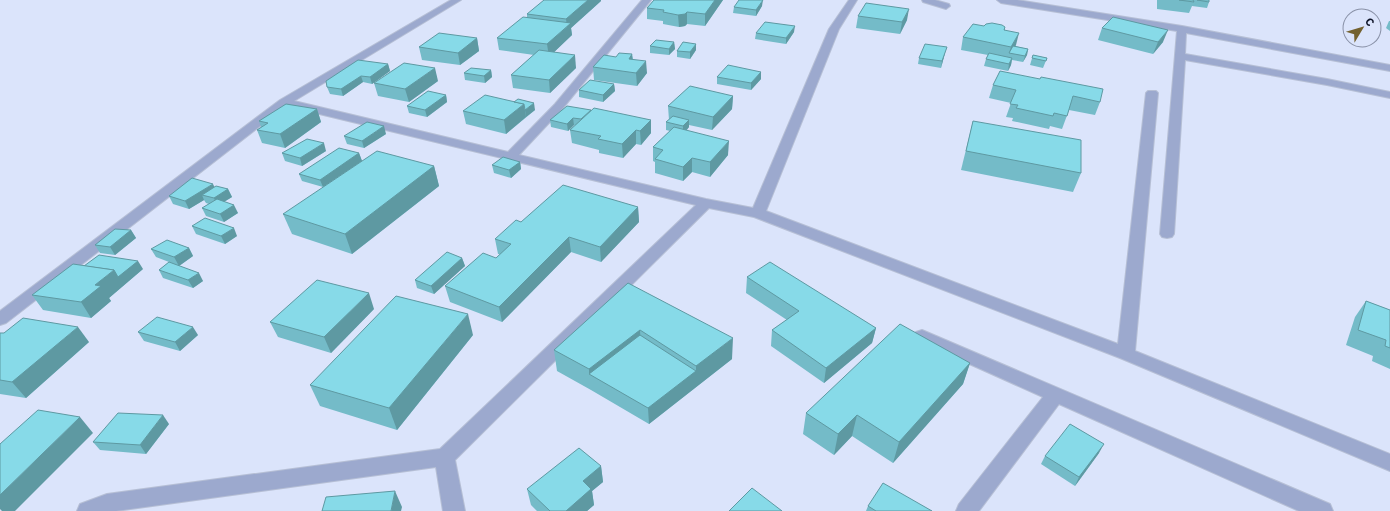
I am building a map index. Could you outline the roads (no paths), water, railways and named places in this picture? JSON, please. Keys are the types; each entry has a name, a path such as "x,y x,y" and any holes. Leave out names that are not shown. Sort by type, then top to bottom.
{"lane":[{"path":"0,319 284,102 457,0"},
{"path":"510,157 559,106 647,0"},
{"path":"758,213 834,29 853,0"},
{"path":"926,0 946,6"},
{"path":"1001,0 1182,29 1390,68"},
{"path":"1167,234 1182,29"},
{"path":"1180,56 1327,82 1390,95"},
{"path":"1126,354 1152,93"},
{"path":"284,102 706,203 758,213 1126,354 1390,463"},
{"path":"88,511 107,503 445,457 706,203"},
{"path":"922,336 1322,511"},
{"path":"967,511 1055,395"},
{"path":"445,457 454,511"}]}
